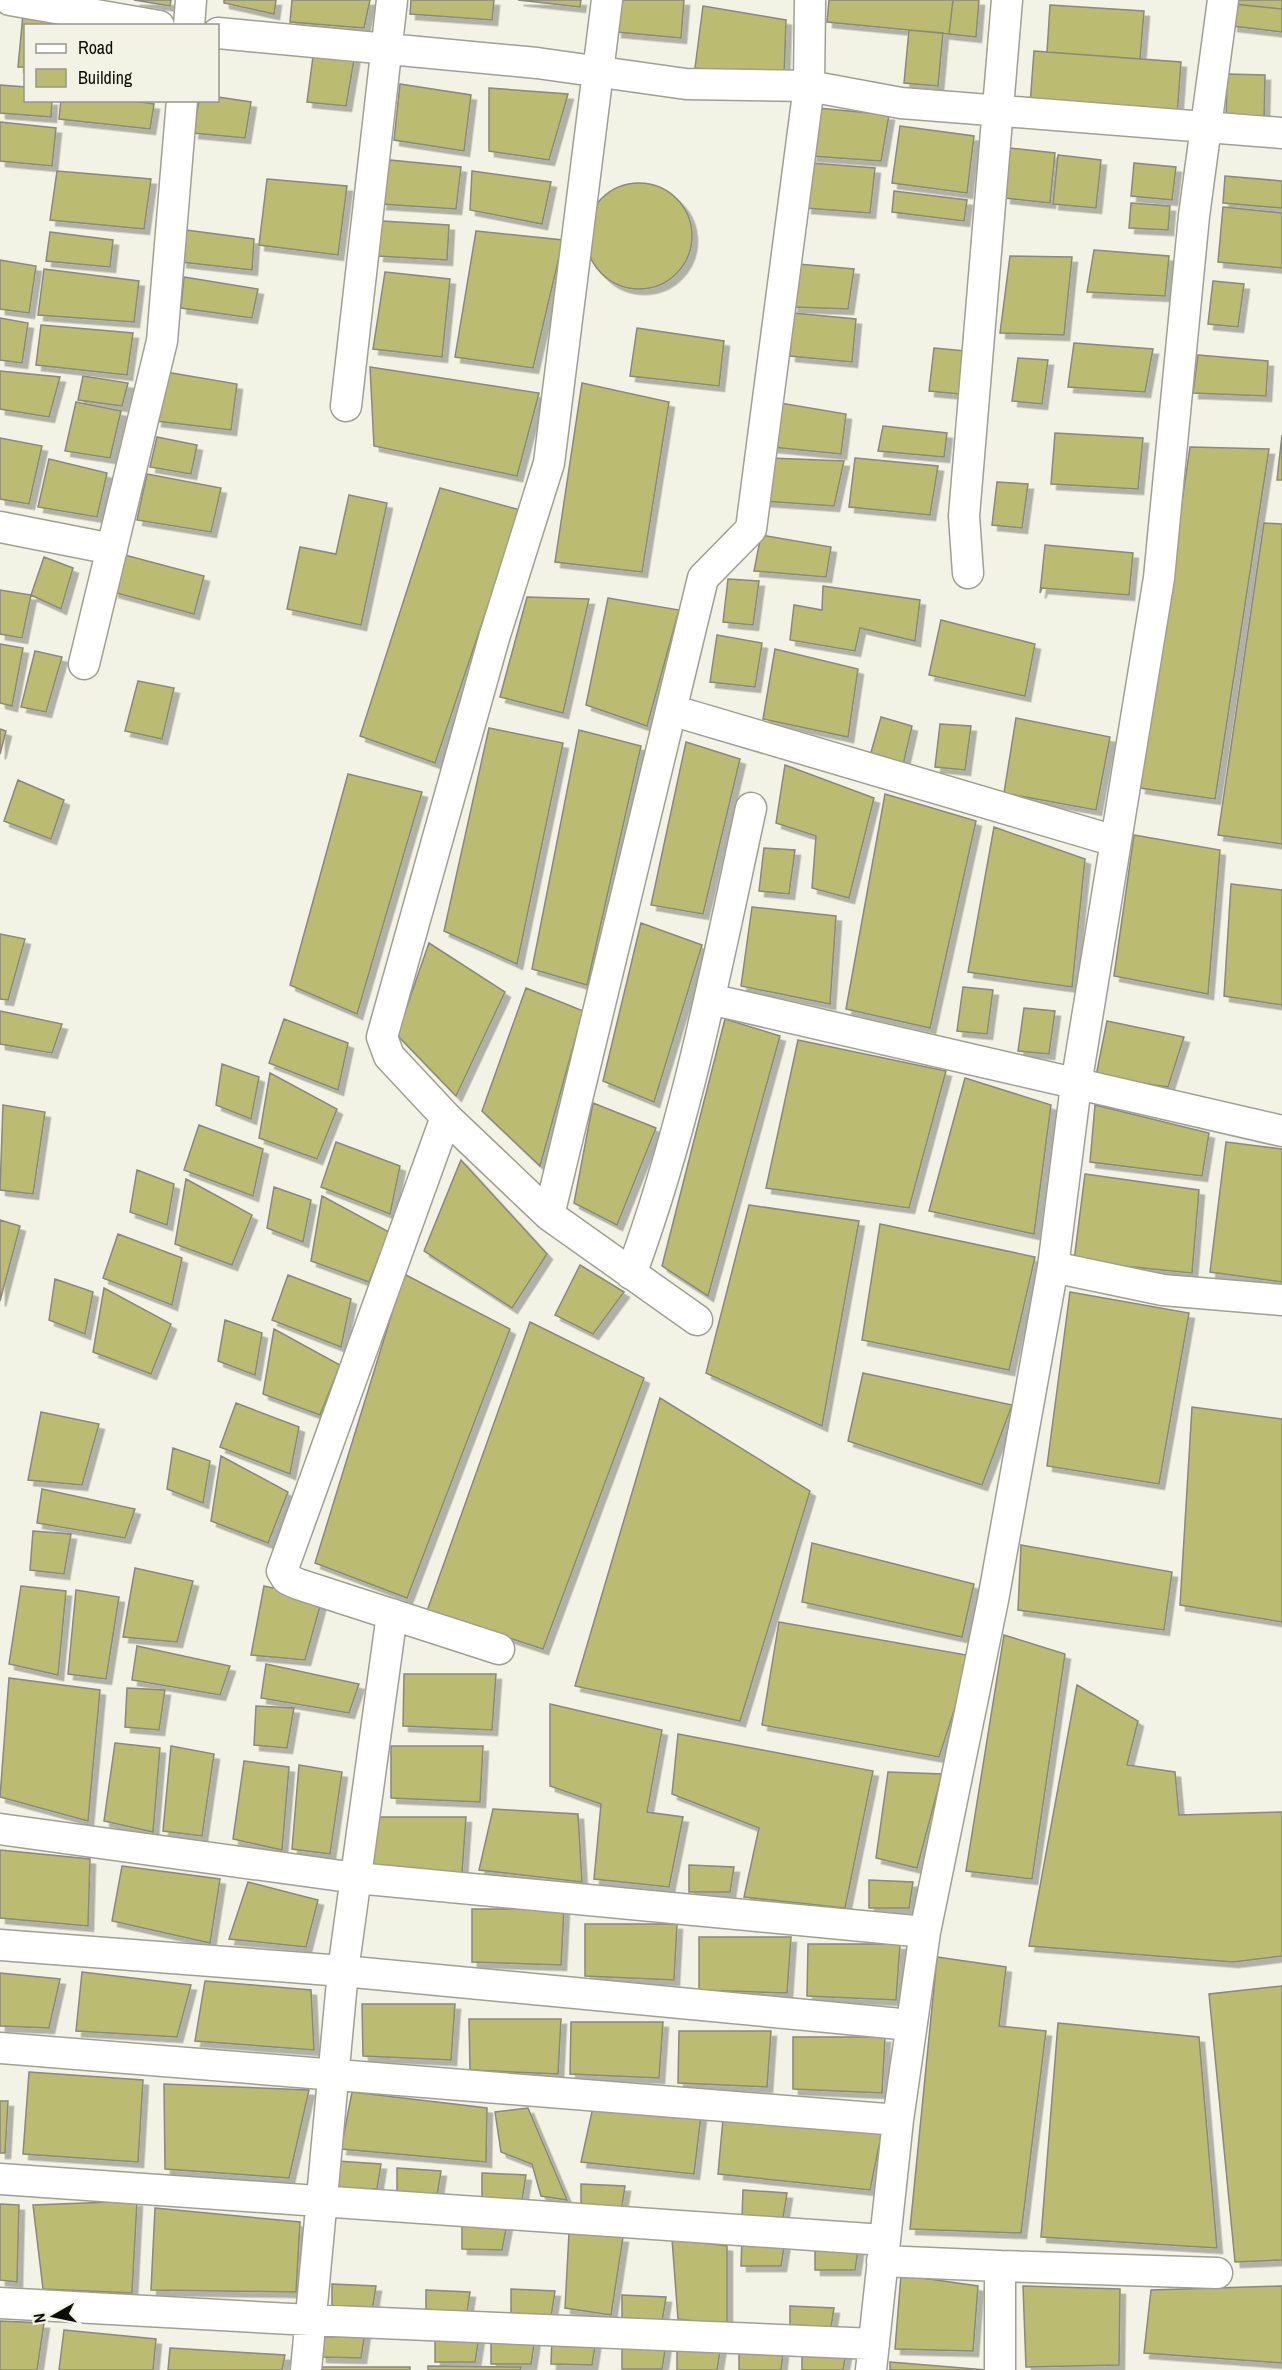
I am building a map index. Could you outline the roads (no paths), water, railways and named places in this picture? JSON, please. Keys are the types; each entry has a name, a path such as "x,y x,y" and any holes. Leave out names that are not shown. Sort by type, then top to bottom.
{"street":[{"path":"10,0 148,24"},
{"path":"189,24 191,0"},
{"path":"346,406 392,0"},
{"path":"606,0 599,72 549,463 494,638 382,1028 383,1044 389,1056 446,1117 549,1215 697,1320"},
{"path":"549,1215 703,578 751,529 809,86 810,0"},
{"path":"968,573 964,516 1007,0"},
{"path":"0,2303 310,2320 872,2357 898,2120 926,1932 993,1600 1053,1267 1076,1084 1159,578 1184,216 1205,126 1223,0"},
{"path":"219,33 388,48 686,84 809,86 901,104 1282,133"},
{"path":"84,664 162,341 182,102"},
{"path":"0,526 112,549"},
{"path":"671,710 1115,842"},
{"path":"631,1274 701,1042 752,808"},
{"path":"710,999 1282,1131"},
{"path":"446,1117 282,1571 287,1579 298,1584 499,1649"},
{"path":"1053,1267 1163,1290 1282,1300"},
{"path":"306,2370 343,1971 392,1614"},
{"path":"0,1829 356,1878 926,1932"},
{"path":"0,1945 343,1971 911,2025"},
{"path":"0,2048 898,2120"},
{"path":"0,2179 322,2200 883,2250 1000,2266 1217,2273"},
{"path":"1000,2266 1000,2370"}]}
